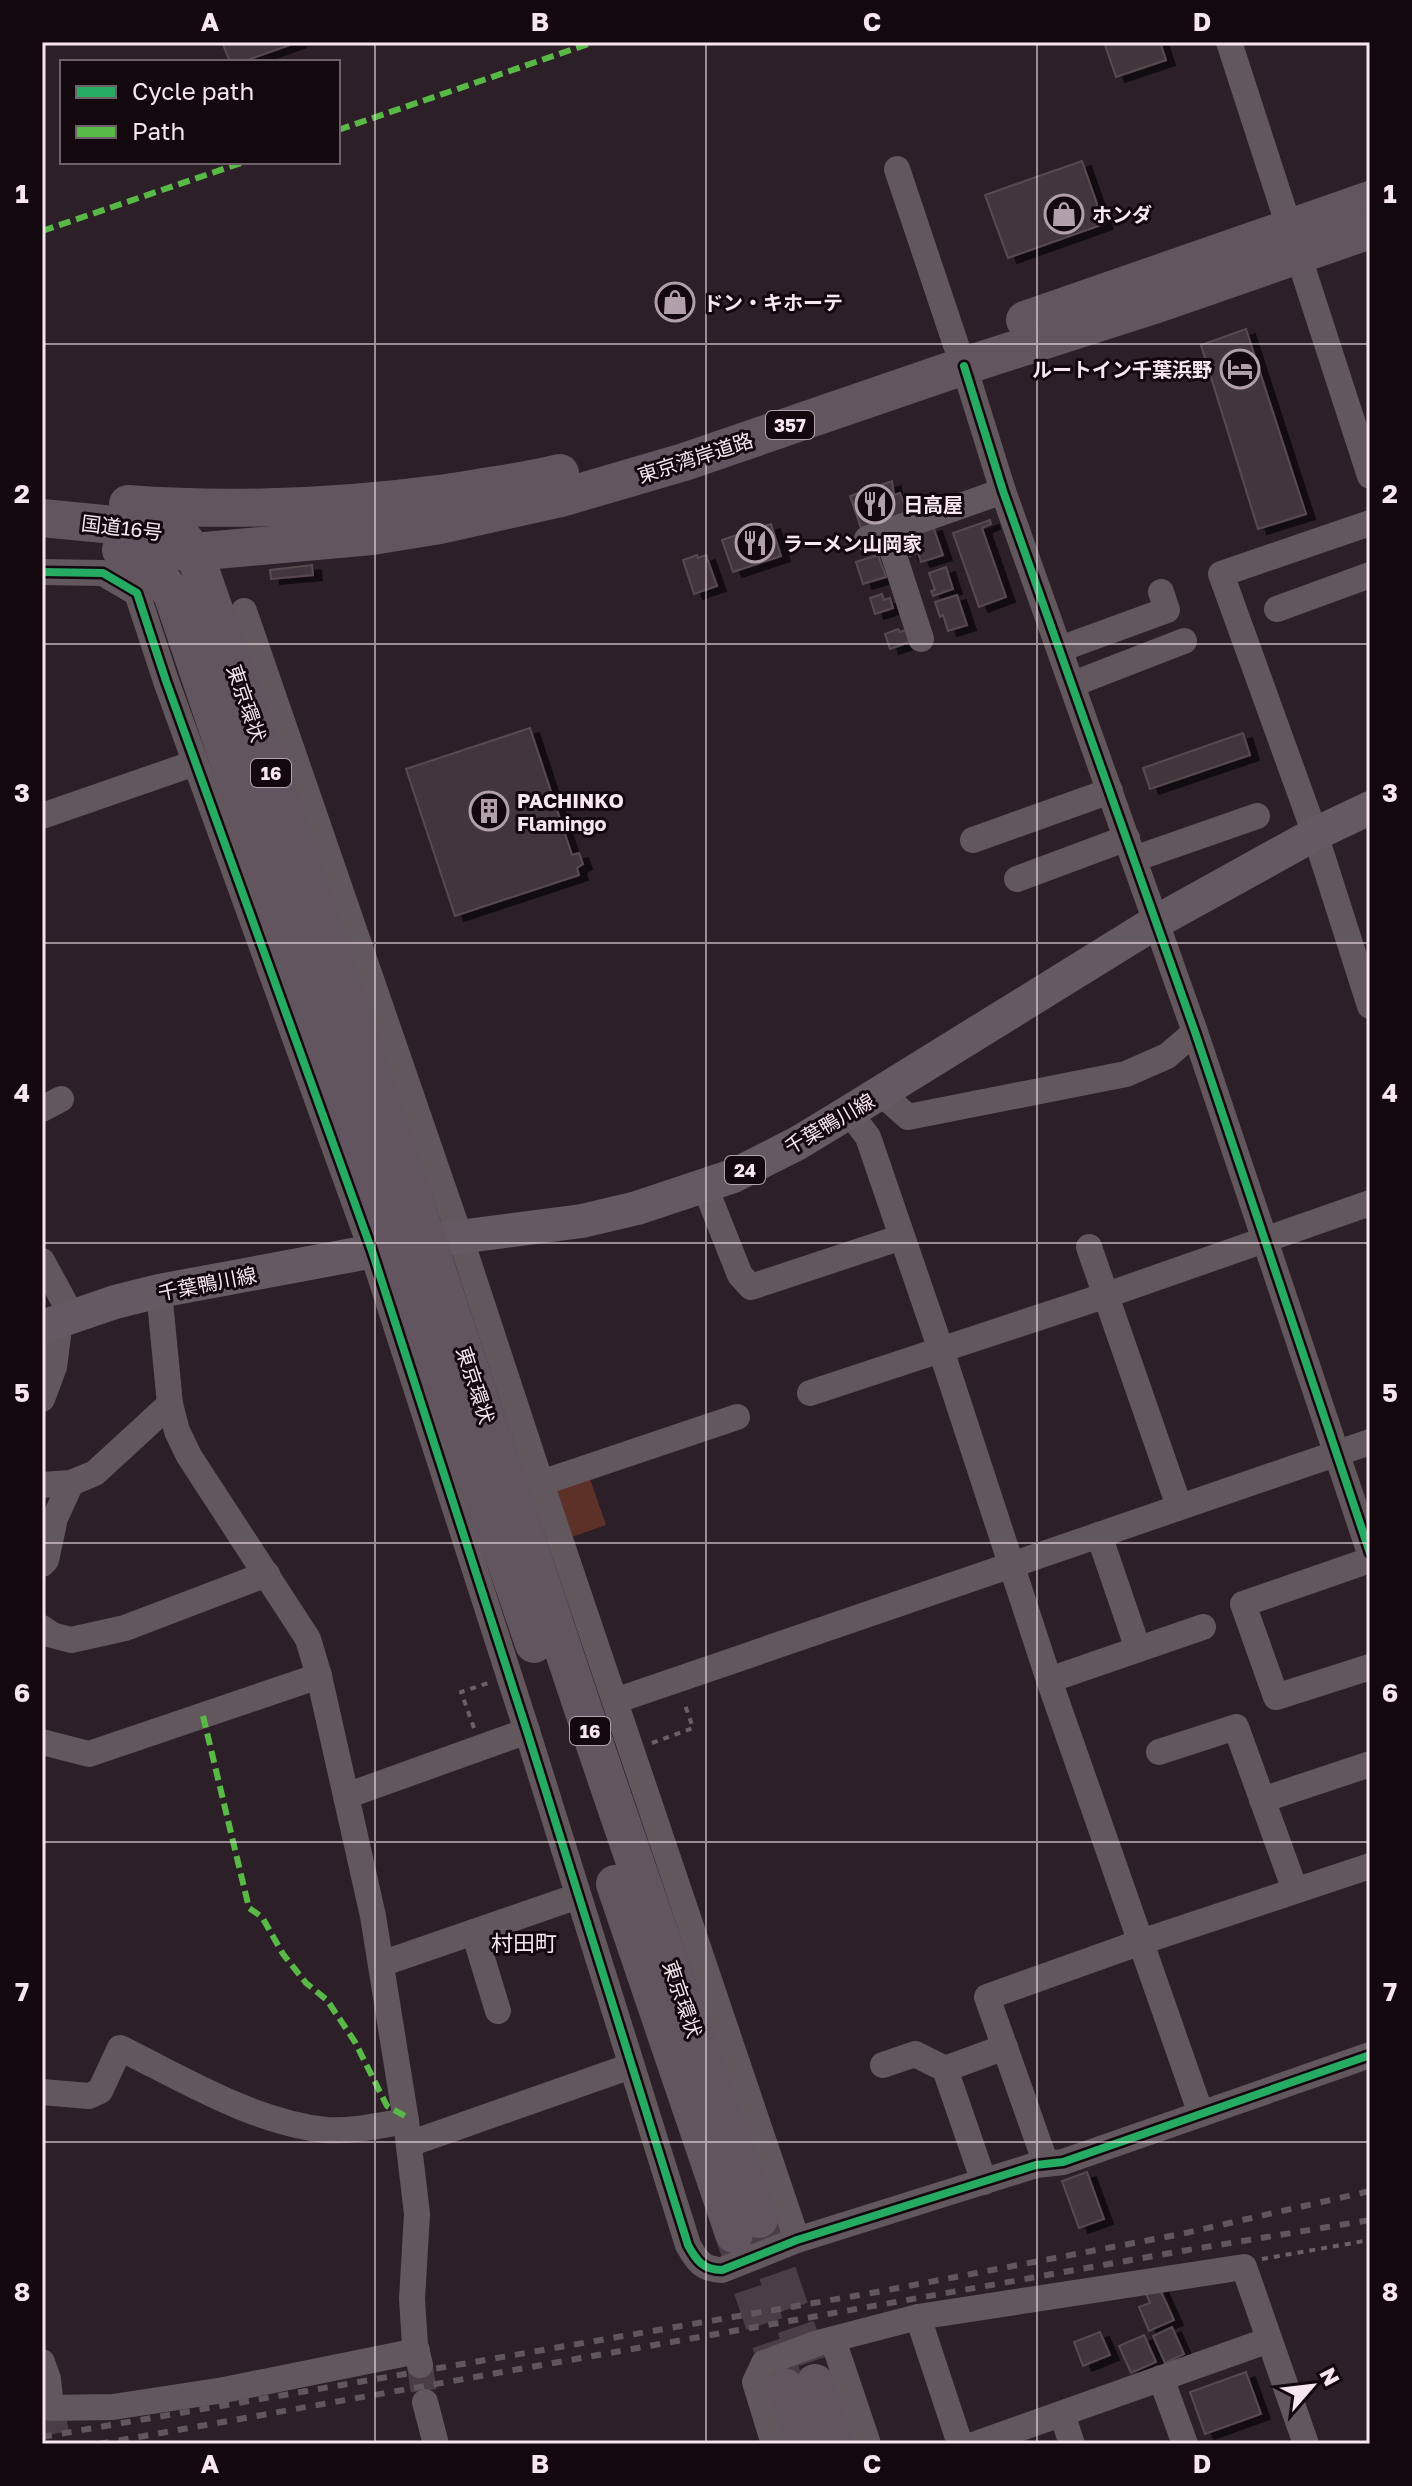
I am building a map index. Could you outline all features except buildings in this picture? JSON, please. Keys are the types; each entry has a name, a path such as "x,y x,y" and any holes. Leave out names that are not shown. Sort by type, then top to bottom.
{"highway":[{"name":"東京湾岸道路","path":"1294,242 1370,200"},
{"name":"東京湾岸道路","path":"42,496 218,508 316,506 408,498 551,475 657,448 960,356 1294,242 1370,230"},
{"name":"東京湾岸道路","path":"42,541 121,550 187,548 372,536 440,525 561,498 684,462 960,356"},
{"path":"187,548 195,524 205,514 218,508"},
{"name":"国道16号","path":"42,518 166,530 181,536 187,548"},
{"name":"東京環状","path":"187,548 179,560 181,575 232,720 252,827"},
{"name":"東京環状","path":"121,550 142,559 156,571 172,594 252,827 414,1244 584,1713 747,2226 489,1562 414,1244 266,759 187,548"},
{"path":"805,2444 801,2386 835,2444"}],"main road":[{"name":"千葉鴨川線","path":"58,1322 159,1291 414,1244 582,1221 705,1187 759,1163 849,1112 1156,922 1315,834 1370,808"}],"street":[{"path":"1229,42 1370,476"},
{"path":"897,169 1003,491 1195,1032 1370,1553"},
{"path":"921,639 876,535 1003,491"},
{"path":"1370,523 1221,574 1315,834 1370,1006"},
{"path":"42,572 103,573 137,593 195,763 351,1191 414,1244 488,1322 797,2240"},
{"path":"1277,609 1370,575"},
{"path":"1060,649 1167,610 1161,592"},
{"path":"244,611 436,1166 414,1244"},
{"path":"1073,684 1184,641"},
{"path":"42,816 195,763"},
{"path":"973,840 1110,791"},
{"path":"1017,879 1257,816"},
{"path":"881,1093 908,1117 1126,1074 1167,1056 1195,1032"},
{"path":"849,1112 868,1137 1049,1680 1201,2114"},
{"path":"705,1187 740,1275 751,1287 902,1237"},
{"path":"810,1393 1107,1295 1370,1203"},
{"path":"1089,1247 1179,1506"},
{"path":"42,1261 58,1322 54,1367 42,1399"},
{"path":"44,2374 51,2408 113,2407 418,2358 412,2299 417,2214 408,2132 373,1916 319,1676 308,1639 189,1456 177,1431 170,1404 159,1291"},
{"path":"42,1485 71,1483 95,1473 170,1404"},
{"path":"541,1483 737,1417"},
{"path":"615,1701 1370,1442"},
{"path":"42,1564 46,1560 55,1518 71,1483"},
{"path":"1099,1535 1138,1649"},
{"path":"1370,1560 1243,1604 1276,1697 1370,1667"},
{"path":"489,1562 527,1731 631,2066 688,2245 697,2261 710,2270 722,2270 797,2240 984,2182 1063,2162 1370,2055"},
{"path":"42,1628 52,1635 71,1640 125,1628 267,1574"},
{"path":"1049,1680 1203,1627"},
{"path":"42,1742 89,1754 319,1676"},
{"path":"1159,1752 1236,1727 1295,1890"},
{"path":"346,1796 527,1731"},
{"path":"1262,1800 1370,1764"},
{"path":"1046,2164 987,1997 1370,1866"},
{"path":"381,1964 578,1896"},
{"path":"474,1932 498,2011"},
{"path":"945,2069 1005,2047"},
{"path":"42,2092 89,2096 100,2091 120,2048 279,2122 329,2130 408,2132 631,2066"},
{"path":"883,2065 915,2054 945,2069 984,2182"},
{"path":"774,2444 755,2382 764,2363 796,2350 918,2317 1244,2267 1306,2444"},
{"path":"918,2317 960,2444"},
{"path":"833,2340 868,2444"},
{"path":"976,2444 1269,2340"},
{"path":"1161,2378 1185,2444"},
{"path":"425,2402 436,2444"},
{"path":"1062,2414 1072,2444"}],"path":[{"path":"478,1739 461,1692 492,1681"},
{"path":"648,1745 693,1728 681,1694"},
{"path":"1244,2267 1251,2261 1370,2240"}],"shaded area":[{"path":"589,1476 606,1525 572,1537 555,1488"}],"tunnel":[{"path":"759,2219 815,2383"},
{"path":"734,2234 786,2388"},
{"path":"420,2365 425,2402"},
{"path":"51,2408 58,2444"}],"railway":[{"path":"42,2437 877,2292 1181,2234 1370,2191"},
{"path":"99,2444 1370,2220"}],"marked path":[{"path":"340,129 594,42"},
{"path":"42,231 238,164"},
{"path":"203,1716 249,1908 262,1917 283,1954 306,1983 327,2000 355,2042 387,2106 405,2116"}],"cycle path":[{"path":"964,366 1003,491 1195,1032 1370,1553"},
{"path":"42,572 103,573 137,593 372,1251 688,2245 697,2260 705,2266 722,2270 797,2240 1036,2165 1063,2162 1370,2055"}],"place":[{"name":"ホンダ","path":"1064,214"},
{"name":"ドン・キホーテ","path":"675,302"},
{"name":"ルートイン千葉浜野","path":"1240,369"},
{"name":"日高屋","path":"875,504"},
{"name":"ラーメン山岡家","path":"755,543"},
{"name":"PACHINKO Flamingo","path":"489,811"}],"district":[{"name":"村田町","path":"524,1942"}]}
